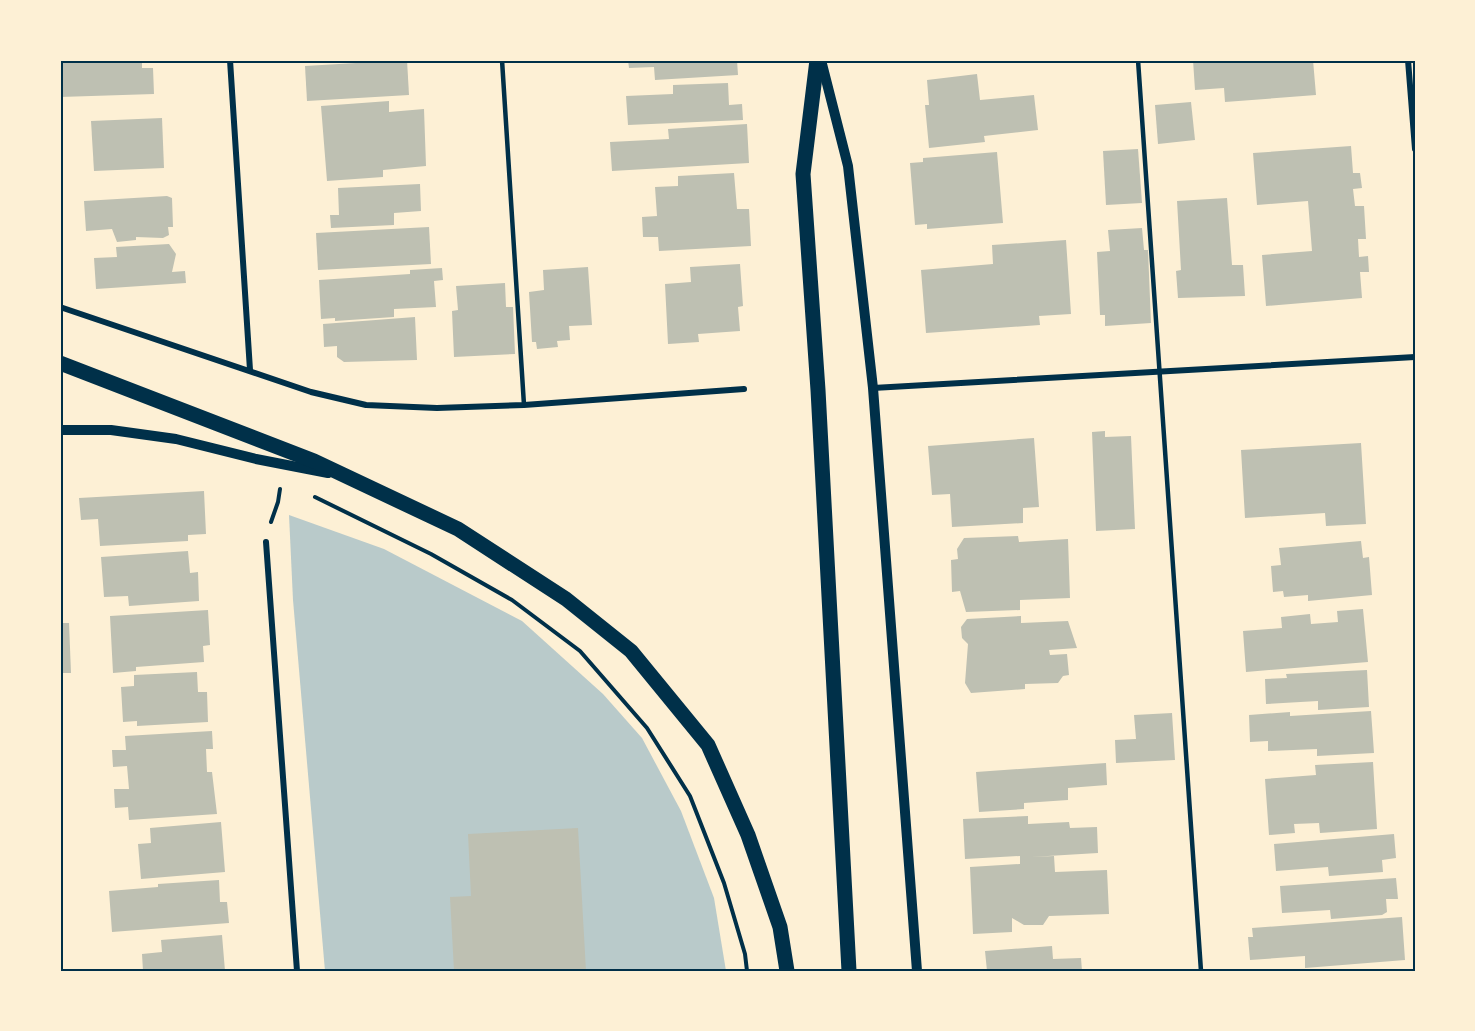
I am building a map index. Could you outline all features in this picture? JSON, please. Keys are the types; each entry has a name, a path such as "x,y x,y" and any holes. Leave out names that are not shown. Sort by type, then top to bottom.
{"main road":[{"path":"819,60 803,174 818,390 849,971"},
{"path":"60,363 314,461 458,529 566,599 631,651 708,745 752,845 780,927 787,971"}],"street":[{"path":"230,60 250,370"},
{"path":"819,60 848,166 873,388 917,971"},
{"path":"1408,60 1415,149"},
{"path":"60,307 311,392 366,405 437,408 524,405 744,389"},
{"path":"873,388 1415,357"},
{"path":"60,430 111,430 176,440 342,476"},
{"path":"266,542 297,971"}],"lane":[{"path":"502,60 524,405"},
{"path":"1138,60 1201,971"}],"path":[{"path":"266,542 278,502 280,485 289,488"},
{"path":"307,494 431,554 512,600 580,651 647,728 690,796 724,883 745,954 747,971"}],"shaded area":[{"path":"289,515 384,549 522,621 603,694 642,738 681,811 714,898 726,971 325,971 293,600"}],"building":[{"path":"60,60 142,60 142,68 153,68 154,94 60,97"},
{"path":"407,60 409,95 307,101 305,66"},
{"path":"628,60 737,60 738,75 655,80 654,67 629,68"},
{"path":"1193,60 1313,60 1316,95 1225,102 1224,88 1195,90"},
{"path":"977,74 980,100 1034,95 1038,130 984,136 985,142 929,148 925,105 929,105 927,80"},
{"path":"728,83 729,105 742,104 743,120 628,125 626,96 673,94 673,85"},
{"path":"389,101 389,112 424,109 426,166 383,170 383,177 327,181 321,106"},
{"path":"1191,102 1195,140 1158,144 1155,105"},
{"path":"162,118 164,168 94,171 91,121"},
{"path":"747,124 749,163 612,171 610,142 669,139 668,129"},
{"path":"1351,146 1353,173 1360,173 1362,188 1353,189 1355,206 1364,206 1366,239 1358,239 1359,257 1368,256 1369,272 1360,272 1362,298 1266,306 1262,255 1312,251 1308,201 1257,205 1253,153"},
{"path":"1138,149 1142,203 1106,205 1103,151"},
{"path":"997,152 1003,223 927,229 927,224 915,225 910,163 923,162 923,158"},
{"path":"734,173 737,209 749,209 751,246 659,251 658,237 643,237 642,217 657,216 655,187 678,186 678,176"},
{"path":"420,184 421,211 394,213 394,225 331,228 330,215 339,215 338,188"},
{"path":"167,196 172,198 173,227 168,227 169,235 163,238 136,237 136,240 117,242 112,229 86,231 84,201"},
{"path":"1227,198 1232,265 1243,265 1245,296 1178,298 1176,271 1181,270 1177,201"},
{"path":"429,227 431,264 318,270 316,233"},
{"path":"1142,228 1144,250 1148,250 1151,323 1105,326 1105,315 1100,315 1097,252 1110,251 1108,230"},
{"path":"1066,240 1071,314 1039,316 1040,325 926,333 921,270 993,264 992,245"},
{"path":"169,244 176,254 172,272 185,271 186,283 96,289 94,258 117,257 116,247"},
{"path":"740,264 743,306 738,307 740,331 698,334 699,342 668,344 665,284 691,282 690,267"},
{"path":"588,267 592,325 569,326 570,340 557,341 558,347 537,349 536,342 532,342 529,292 544,290 543,270"},
{"path":"442,268 443,280 434,281 436,307 394,309 394,317 335,321 335,318 321,319 319,280 410,274 410,270"},
{"path":"505,283 506,307 513,307 515,354 454,357 452,311 458,310 456,286"},
{"path":"415,317 417,360 344,362 337,357 337,346 324,347 323,324"},
{"path":"1105,431 1105,437 1131,436 1135,529 1096,531 1092,432"},
{"path":"1034,438 1039,507 1023,508 1023,523 952,527 950,494 932,495 928,446"},
{"path":"1361,443 1366,524 1326,526 1325,513 1245,518 1241,450"},
{"path":"204,491 206,534 188,535 188,541 100,546 98,519 81,520 79,498"},
{"path":"1018,536 1019,542 1068,539 1070,598 1020,600 1020,610 966,612 960,591 952,592 951,560 958,559 957,549 964,538"},
{"path":"1361,541 1363,558 1369,557 1372,595 1308,601 1308,595 1284,597 1283,591 1273,592 1271,566 1281,565 1279,548"},
{"path":"188,551 190,573 198,572 199,601 129,606 128,596 104,597 101,557"},
{"path":"1363,609 1368,662 1246,672 1243,631 1282,628 1281,617 1310,614 1311,624 1338,622 1337,611"},
{"path":"208,610 210,645 203,646 204,662 136,667 136,671 113,673 110,616"},
{"path":"1021,616 1021,623 1068,621 1077,648 1049,650 1050,655 1067,654 1069,675 1063,676 1058,683 1025,684 1025,689 971,693 965,683 968,644 962,638 961,627 967,619"},
{"path":"60,623 69,623 71,673 60,673"},
{"path":"1367,670 1369,707 1318,710 1318,701 1266,704 1265,679 1287,678 1286,674"},
{"path":"197,672 198,692 207,692 208,722 137,726 137,721 123,722 121,687 134,686 134,675"},
{"path":"1371,711 1374,753 1317,756 1317,749 1268,751 1268,741 1250,742 1249,715 1290,712 1290,716"},
{"path":"1172,713 1175,760 1116,763 1115,740 1136,739 1134,715"},
{"path":"212,731 213,749 206,749 207,772 212,772 217,814 129,820 128,807 115,808 114,789 129,789 127,766 113,767 112,750 126,750 125,736"},
{"path":"1373,762 1377,829 1320,833 1319,823 1294,824 1295,833 1269,835 1265,779 1316,775 1315,765"},
{"path":"1106,763 1107,785 1068,788 1068,800 1024,803 1024,809 979,812 976,772"},
{"path":"1028,816 1028,824 1069,822 1070,828 1097,827 1098,853 1031,857 1054,856 1055,872 1107,870 1109,914 1049,916 1043,925 1024,925 1012,918 1012,932 973,934 970,867 1020,864 1020,856 965,859 963,819"},
{"path":"221,822 225,872 141,879 138,844 151,843 150,828"},
{"path":"578,828 586,971 454,971 450,897 471,896 468,834"},
{"path":"1394,834 1396,858 1382,860 1383,872 1329,876 1328,867 1276,871 1274,844"},
{"path":"1396,878 1398,899 1386,899 1387,912 1382,915 1331,919 1330,910 1282,913 1280,886"},
{"path":"219,880 220,902 227,902 229,923 112,932 109,891 158,887 158,884"},
{"path":"1402,917 1405,960 1305,968 1305,956 1250,960 1248,937 1253,937 1252,928"},
{"path":"222,935 225,971 143,971 142,954 162,952 161,940"},
{"path":"1052,946 1053,959 1081,958 1082,971 987,971 985,951"}]}
